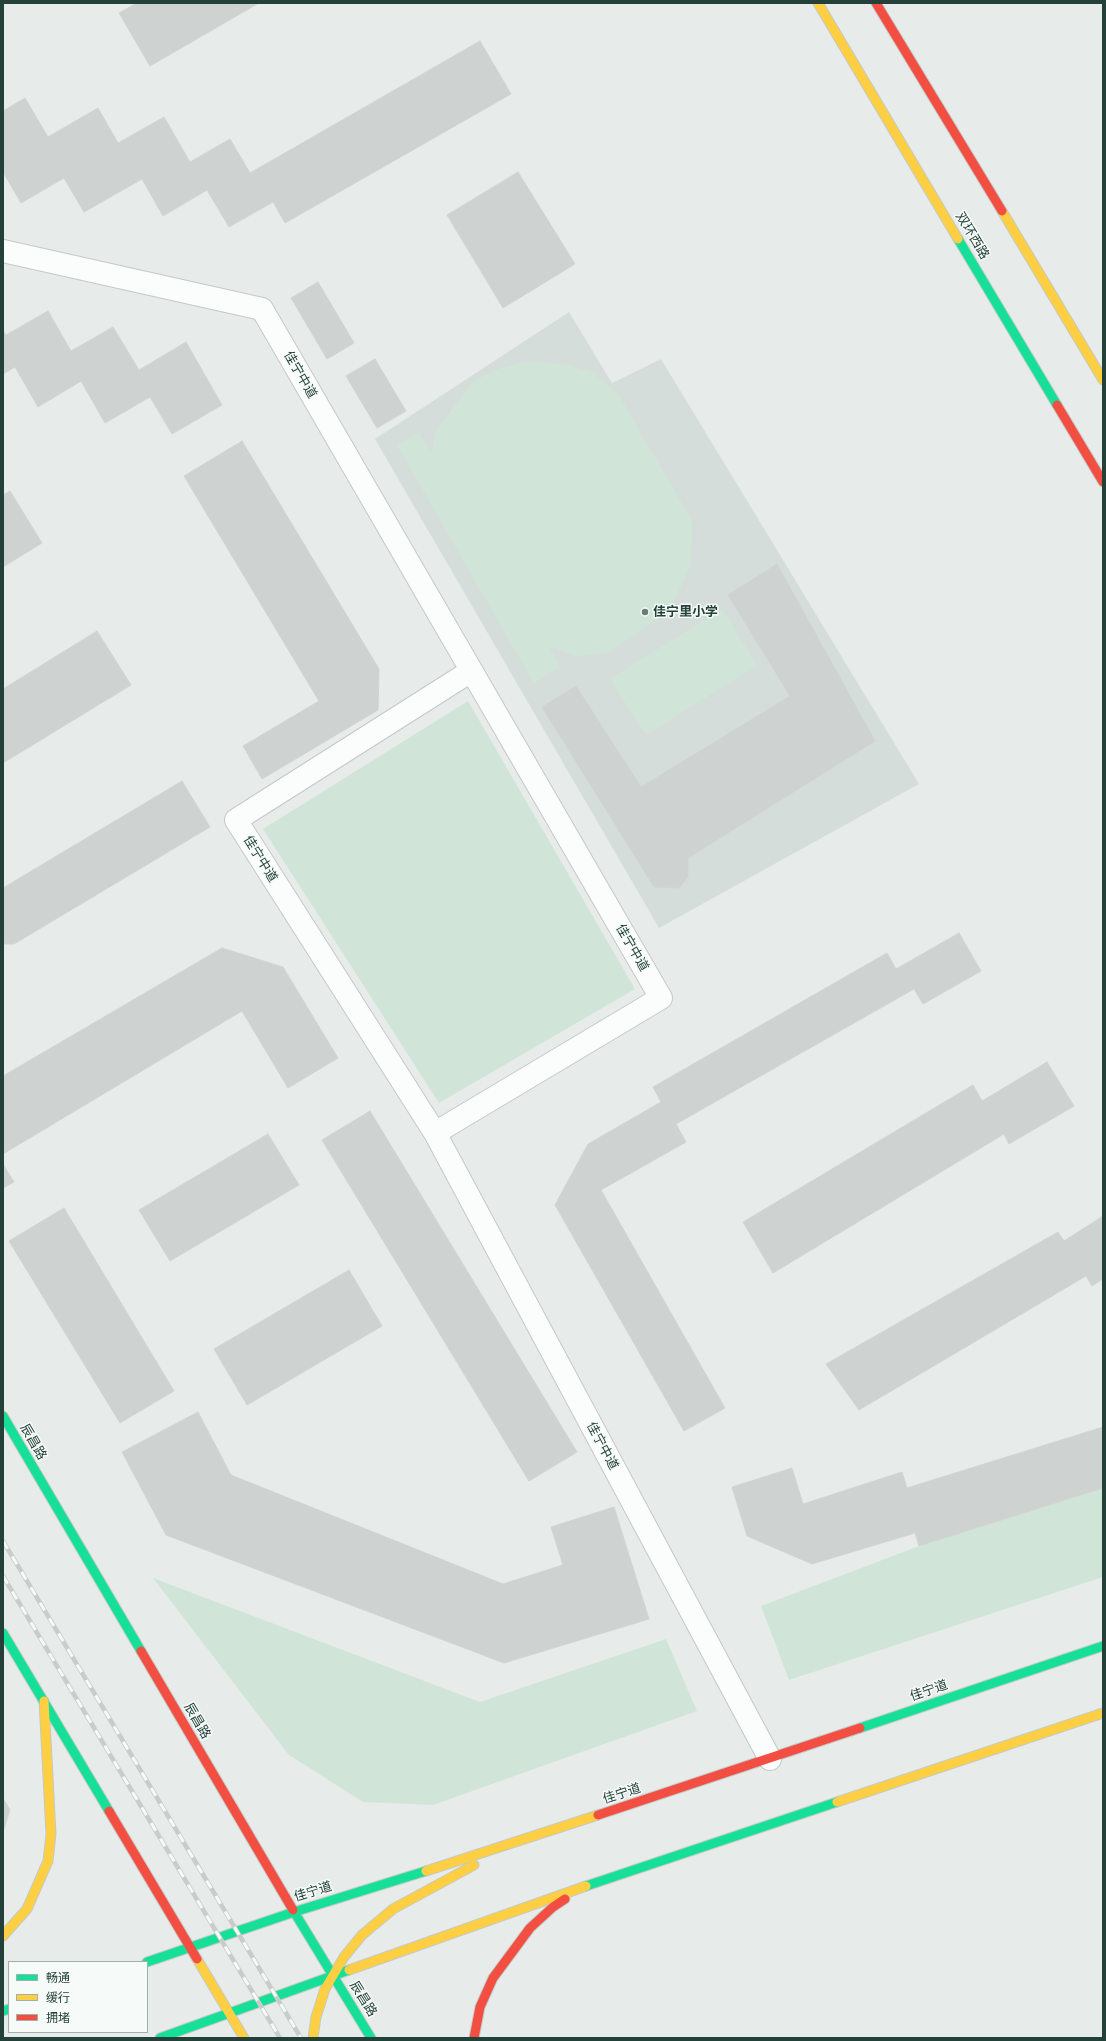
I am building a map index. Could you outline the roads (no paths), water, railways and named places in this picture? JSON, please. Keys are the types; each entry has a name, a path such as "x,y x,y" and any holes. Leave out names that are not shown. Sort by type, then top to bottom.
{"main road":[{"name":"双环西路","path":"818,3 1100,469"},
{"path":"876,3 1103,380"},
{"name":"辰昌路","path":"3,1416 294,1912 371,2038"},
{"path":"3,1633 244,2038"},
{"name":"佳宁道","path":"148,1962 294,1912 517,1842 770,1759 1103,1646"},
{"path":"3,1936 27,1909 48,1861 51,1834 44,1701"},
{"path":"160,2038 332,1975 586,1886 1103,1713"},
{"path":"313,2038 316,2018 325,1989 344,1957 362,1935 393,1909 517,1842"},
{"path":"474,2038 480,2007 493,1978 509,1954 530,1928 552,1907 586,1886"}],"street":[{"name":"佳宁中道","path":"3,251 262,309 660,998 435,1133"},
{"name":"佳宁中道","path":"471,671 236,820 435,1133 770,1759"}],"railway":[{"path":"3,1541 301,2038"},
{"path":"3,1576 280,2038"}],"place":[{"name":"佳宁里小学","path":"645,612"}]}
